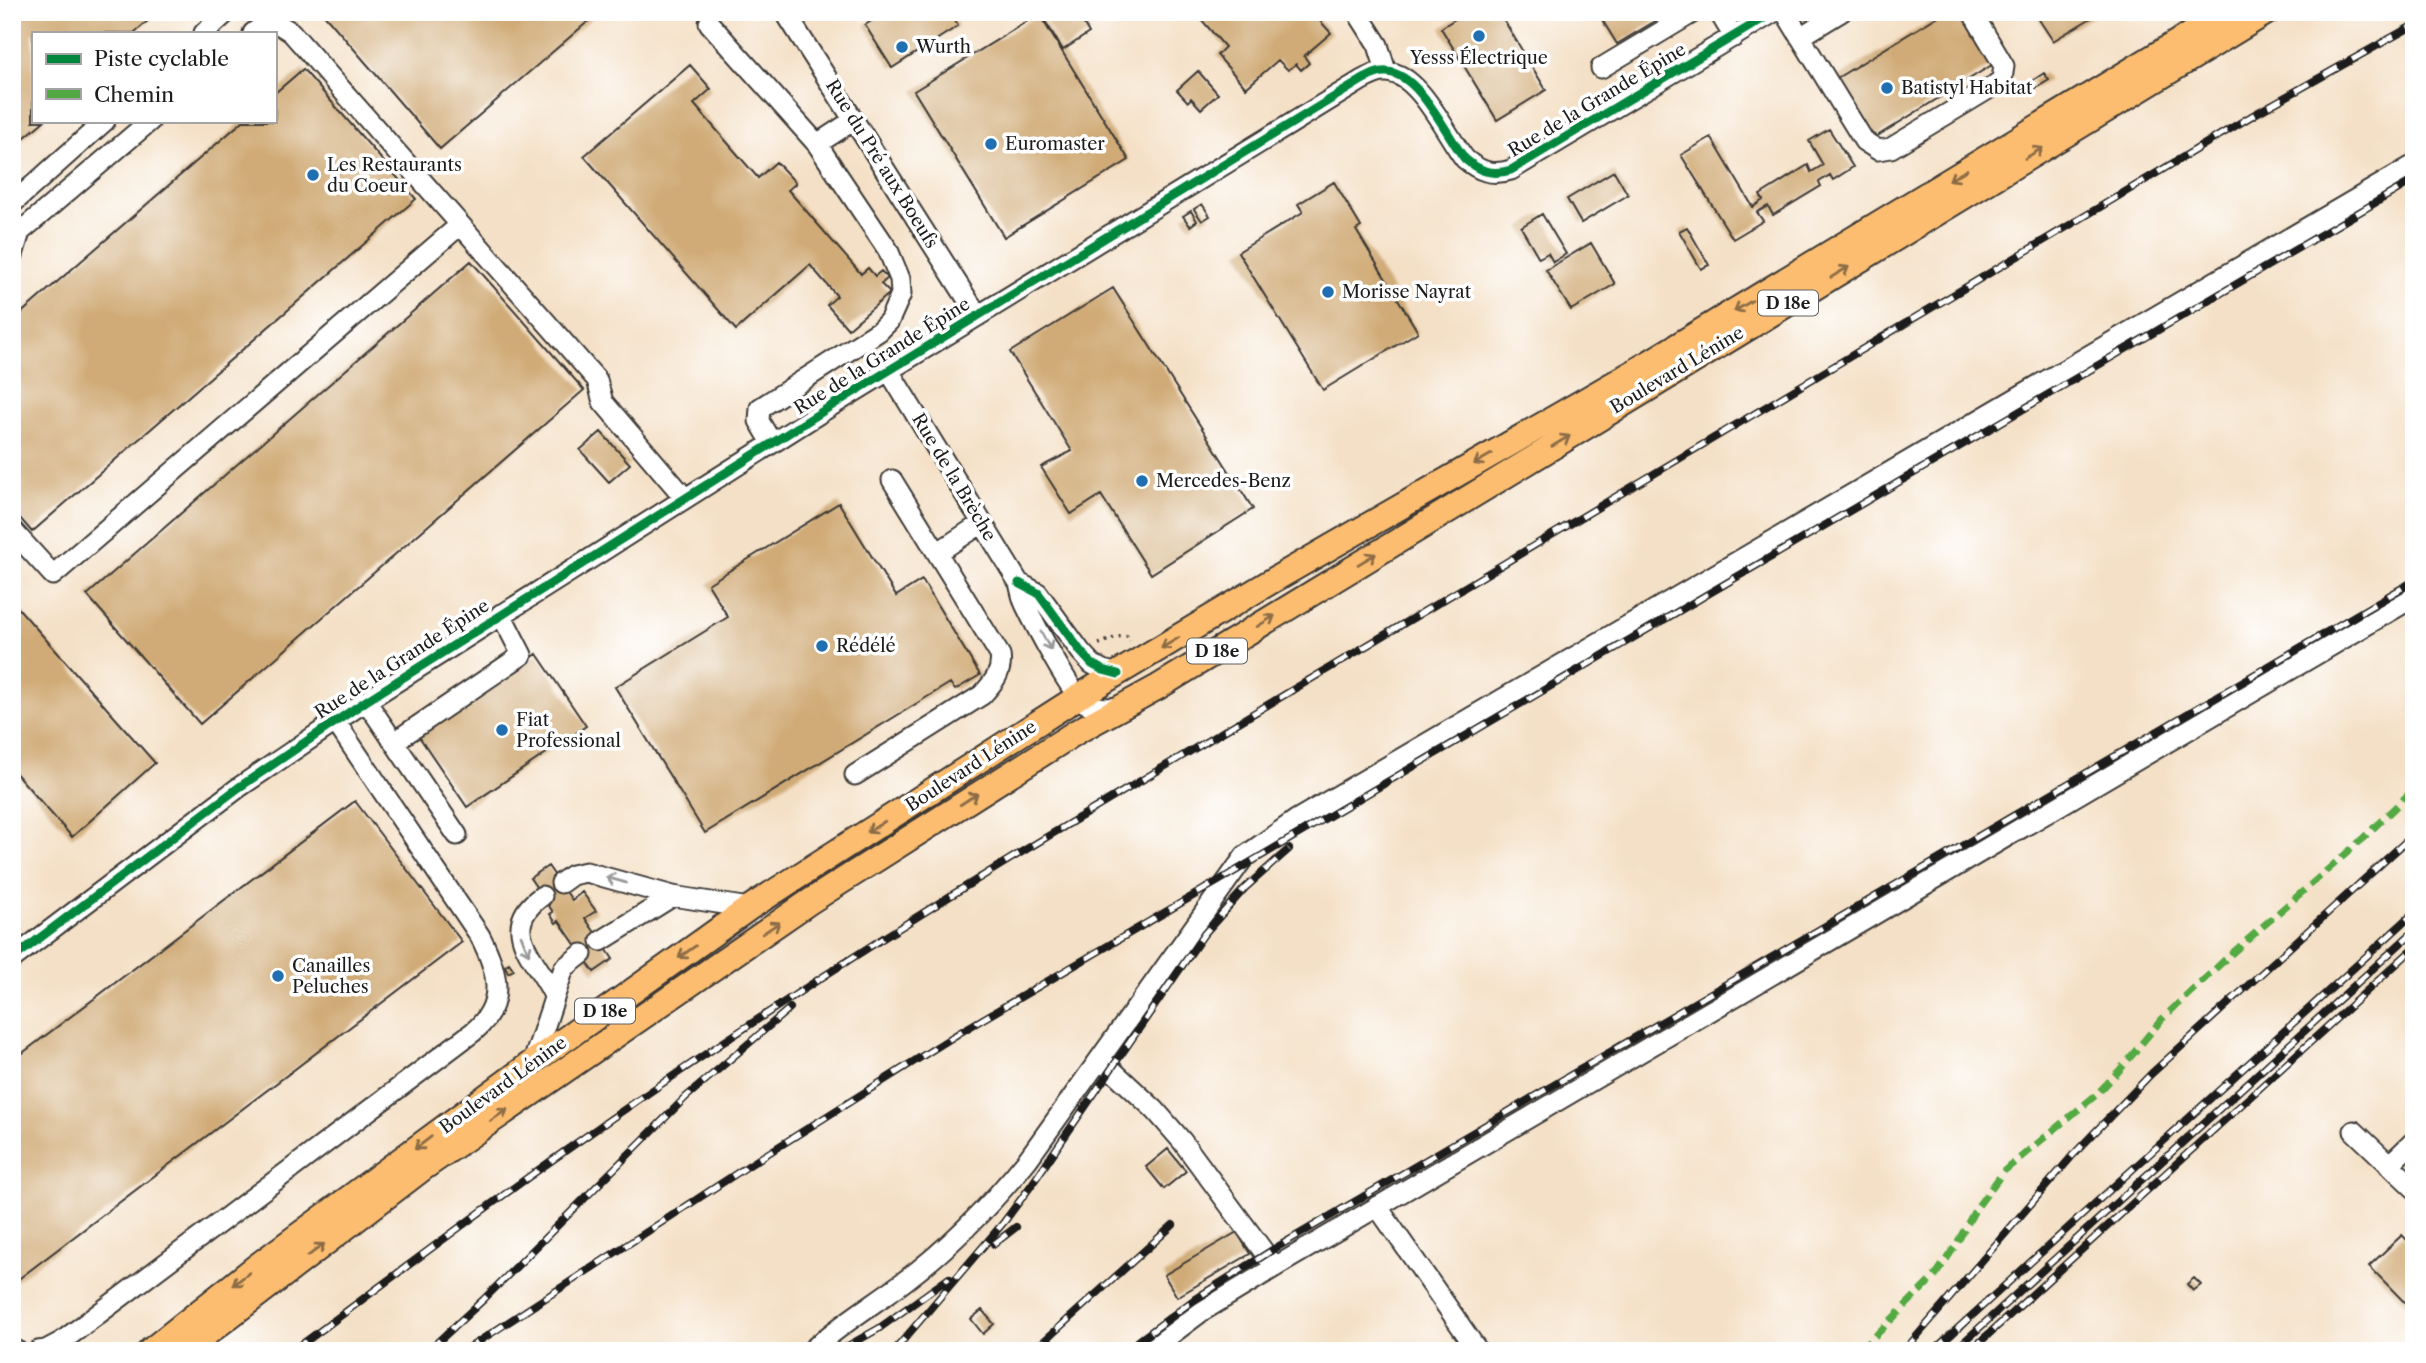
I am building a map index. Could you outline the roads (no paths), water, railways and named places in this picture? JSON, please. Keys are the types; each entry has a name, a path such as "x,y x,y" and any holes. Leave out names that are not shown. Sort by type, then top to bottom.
{"main road":[{"name":"Boulevard Lénine","path":"149,1351 257,1266 533,1062 749,908 1090,688 1629,375 2227,12"},
{"name":"Boulevard Lénine","path":"184,1351 426,1166 809,902 1078,730 1123,707 2267,12"}],"street":[{"path":"205,32 227,12"},
{"name":"Rue du Pré aux Boeufs","path":"785,12 978,316"},
{"path":"1357,12 1378,45 1387,71"},
{"path":"1601,68 1695,12"},
{"path":"1718,12 1734,37"},
{"name":"Rue de la Grande Épine","path":"12,959 238,788 335,721 684,497 1362,80 1387,71 1407,79 1418,89 1465,159 1474,167 1499,174 1511,170 1774,12"},
{"path":"1785,12 1864,141 1878,150 1891,148 2002,79 2004,66 1972,12"},
{"path":"1800,37 1841,12"},
{"path":"254,32 275,22 291,32 597,380 603,402 684,497"},
{"path":"709,23 817,144 888,250 900,279 901,294 889,321 880,331 760,408 759,421 772,443"},
{"path":"817,144 854,120"},
{"path":"12,204 105,122"},
{"path":"12,258 20,232 149,122"},
{"path":"811,1351 841,1325 903,1283 1002,1191 1028,1159 1245,856 1296,820 2414,165"},
{"path":"12,530 52,575 460,225"},
{"name":"Rue de la Brèche","path":"889,371 1019,583 1023,602 1090,688"},
{"path":"855,775 982,695 993,683 1002,664 1000,655 892,480"},
{"path":"937,553 982,523"},
{"name":"Rue de la Brèche","path":"1019,583 1038,593 1081,652 1090,688"},
{"path":"1149,1351 1201,1312 1275,1266 1945,875 2414,597"},
{"path":"394,742 522,655 501,614"},
{"path":"1090,688 1104,708 1123,707"},
{"name":"Boulevard Lénine","path":"1078,730 1090,688"},
{"path":"366,701 457,835"},
{"path":"38,1351 61,1342 473,1032 486,1022 492,1012 497,996 494,973 488,951 480,936 335,721"},
{"path":"561,883 572,875 586,872 673,896 749,908"},
{"path":"542,896 529,907 519,929 523,945 554,996"},
{"path":"601,941 673,896"},
{"path":"533,1062 564,968 582,954"},
{"path":"1100,1059 1155,1110 1182,1141 1275,1266"},
{"path":"2354,1131 2414,1188"},
{"path":"2389,1165 2414,1141"},
{"path":"1377,1206 1478,1351"}],"railway":[{"path":"293,1351 615,1116 906,924 1025,850 2255,114 2414,25"},
{"path":"464,1351 751,1164 959,1033 2414,180"},
{"path":"1125,1351 1195,1299 1274,1249 2414,581"},
{"path":"1904,1351 2073,1155 2151,1074 2414,834"},
{"path":"894,1351 1004,1222 1204,934 1245,888 1289,849"},
{"path":"1933,1351 2414,913"},
{"path":"1954,1351 2414,931"},
{"path":"1970,1351 2414,948"},
{"path":"428,1351 483,1300 686,1097 790,1008"},
{"path":"1033,1351 1173,1225"},
{"path":"994,1244 1016,1227"},
{"path":"839,1351 878,1329 949,1278"}],"place":[{"name":"Yesss Électrique","path":"1479,36"},
{"name":"Wurth","path":"902,47"},
{"name":"Batistyl Habitat","path":"1887,88"},
{"name":"Euromaster","path":"991,144"},
{"name":"Les Restaurants du Coeur","path":"313,175"},
{"name":"Morisse Nayrat","path":"1328,292"},
{"name":"Mercedes-Benz","path":"1142,481"},
{"name":"Rédélé","path":"822,646"},
{"name":"Fiat Professional","path":"502,730"},
{"name":"Canailles Peluches","path":"278,976"}]}
